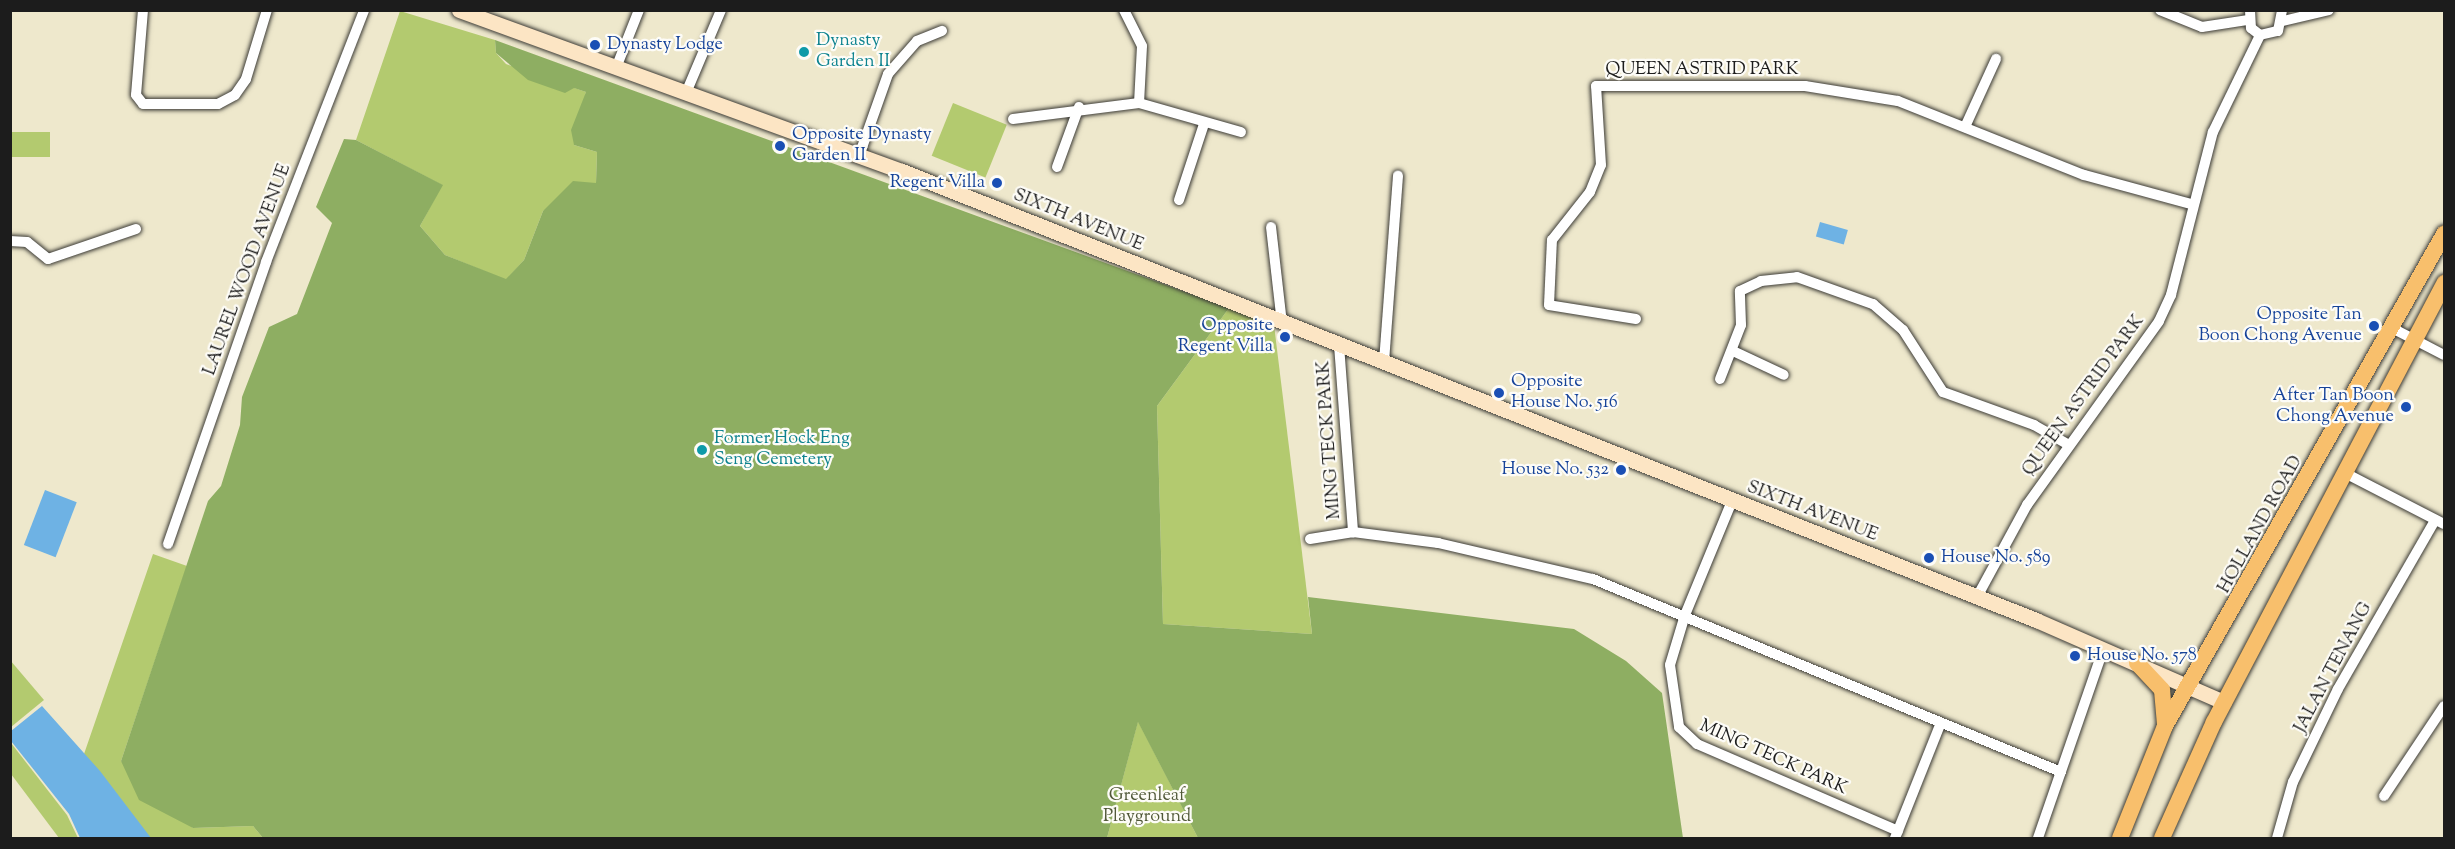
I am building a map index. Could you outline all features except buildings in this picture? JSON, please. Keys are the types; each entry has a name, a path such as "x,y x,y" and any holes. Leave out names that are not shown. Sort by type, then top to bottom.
{"main road":[{"name":"SIXTH AVENUE","path":"459,10 859,156 1977,597 2137,663 2224,702"},
{"name":"HOLLAND ROAD","path":"2120,838 2165,726 2191,688 2394,329 2445,234"},
{"path":"2162,838 2224,702 2347,474 2414,338 2445,283"},
{"path":"2137,663 2162,690 2165,726"}],"street":[{"path":"143,10 136,95 143,104 207,104 236,95 246,79 267,10"},
{"name":"LAUREL WOOD AVENUE","path":"168,543 266,262 364,10"},
{"path":"616,68 639,10"},
{"path":"686,93 721,10"},
{"path":"1124,10 1142,46 1139,103"},
{"path":"2160,10 2202,27 2249,15 2260,35 2276,33 2282,16 2329,10"},
{"path":"859,156 888,74 917,41 942,31"},
{"name":"QUEEN ASTRID PARK","path":"1977,597 2011,529 2068,445 2158,321 2170,295 2191,204 2213,132 2260,35"},
{"path":"1965,128 1996,59"},
{"name":"QUEEN ASTRID PARK","path":"1636,319 1549,305 1552,240 1590,192 1601,165 1596,86 1805,86 1898,101 2084,175 2191,204"},
{"path":"1013,119 1079,107 1139,103 1204,124 1241,132"},
{"path":"1057,167 1079,107"},
{"path":"1179,200 1204,124"},
{"path":"1384,362 1398,176"},
{"path":"1271,227 1282,323"},
{"path":"10,241 27,242 48,259 136,229"},
{"path":"1720,379 1733,351 1741,325 1740,291 1761,280 1797,277 1873,304 1903,330 1943,392 2034,425 2068,445"},
{"path":"2394,329 2445,355"},
{"name":"MING TECK PARK","path":"1339,345 1353,532"},
{"path":"1733,351 1784,375"},
{"path":"2347,474 2440,522"},
{"name":"MING TECK PARK","path":"1732,501 1684,615 1669,675 1685,738 1896,835 1940,725"},
{"name":"JALAN TENANG","path":"2277,838 2293,782 2338,689 2440,522"},
{"name":"MING TECK PARK","path":"1310,539 1353,532 1549,565 1684,615 1940,725 2061,772"},
{"path":"2038,838 2103,650"},
{"path":"2384,796 2445,706"}],"green space":[{"path":"400,11 495,40 496,53 506,64 586,92 574,145 597,152 596,183 543,211 524,260 506,280 445,255 420,226 442,185 356,140"},
{"path":"495,40 1229,308 1157,406 1163,624 1312,634 1308,597 1574,629 1626,661 1662,693 1683,838 1198,838 1138,722 1107,838 263,838 253,826 193,828 139,800 121,761 208,501 221,486 240,425 242,397 269,327 297,314 332,223 316,207 344,139 356,140 443,185 420,226 445,255 506,279 524,260 543,211 573,181 596,183 597,152 574,145 571,130 586,92 574,88 565,93 528,80 496,53"},
{"path":"953,103 1007,125 985,178 932,156"},
{"path":"10,132 50,132 50,157 10,157"},
{"path":"1229,308 1274,325 1312,634 1163,624 1157,406"},
{"path":"153,554 187,566 121,761 193,828 253,826 263,838 123,838 140,825 84,754"},
{"path":"10,660 44,700 11,727 10,727"},
{"name":"Greenleaf Playground","path":"1138,721 1198,838 1107,838"},
{"path":"11,743 67,815 78,838 59,838 11,774"}],"water":[{"path":"1820,222 1848,230 1844,244 1816,236"},
{"path":"45,490 77,502 56,557 24,545"},
{"path":"42,706 100,771 151,838 80,838 69,814 11,741 11,731"}],"place":[{"name":"Dynasty Lodge","path":"595,45"},
{"name":"Dynasty Garden II","path":"804,52"},
{"name":"Opposite Dynasty Garden II","path":"780,146"},
{"name":"Regent Villa","path":"997,183"},
{"name":"Opposite Tan Boon Chong Avenue","path":"2374,326"},
{"name":"Opposite Regent Villa","path":"1285,337"},
{"name":"Opposite House No. 516","path":"1499,393"},
{"name":"After Tan Boon Chong Avenue","path":"2406,407"},
{"name":"Former Hock Eng Seng Cemetery","path":"702,450"},
{"name":"House No. 532","path":"1621,470"},
{"name":"House No. 589","path":"1929,558"},
{"name":"House No. 578","path":"2075,656"}]}
